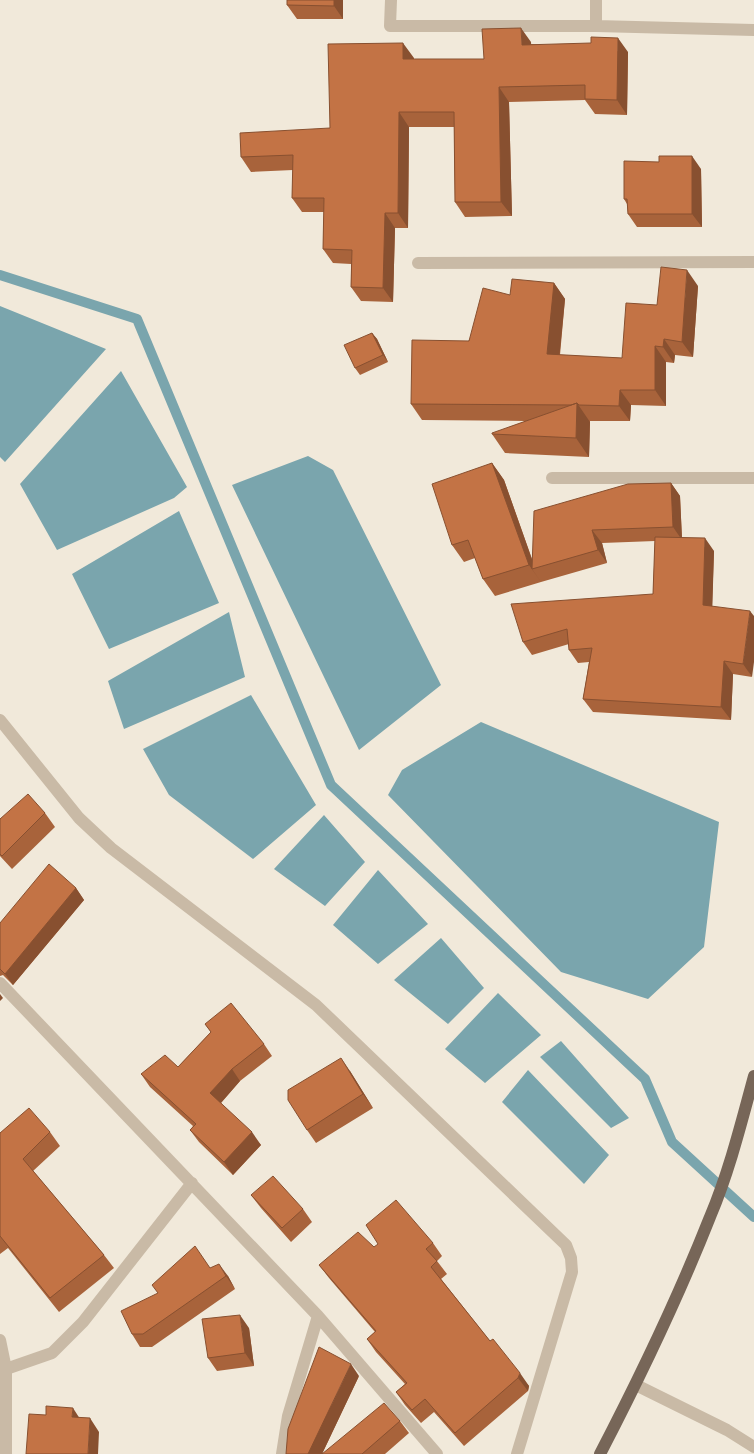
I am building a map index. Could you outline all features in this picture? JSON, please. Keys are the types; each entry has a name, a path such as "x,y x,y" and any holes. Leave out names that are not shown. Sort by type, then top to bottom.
{"main road":[{"path":"600,1454 636,1385 710,1217 733,1152 754,1076"}],"street":[{"path":"391,0 390,26 596,26 754,30"},
{"path":"596,0 596,26"},
{"path":"418,263 754,262"},
{"path":"552,478 754,478"},
{"path":"0,720 79,818 111,848 316,1005 566,1245 571,1258 572,1272 517,1454"},
{"path":"0,983 318,1316 437,1454"},
{"path":"6,1369 52,1354 83,1322 192,1183"},
{"path":"282,1454 288,1416 318,1316"},
{"path":"0,1340 6,1369 6,1454"},
{"path":"636,1385 727,1430 754,1447"}],"water":[{"path":"0,306 106,349 5,462 0,457"},
{"path":"121,371 187,487 174,498 57,550 20,484"},
{"path":"308,456 333,470 441,685 359,750 232,485"},
{"path":"179,511 219,603 109,649 72,574"},
{"path":"229,612 245,677 124,729 108,681"},
{"path":"251,695 316,805 253,859 169,795 143,749"},
{"path":"481,722 719,822 704,947 648,999 561,972 388,795 402,770"},
{"path":"324,815 365,862 325,906 274,869"},
{"path":"378,870 428,924 378,964 333,925"},
{"path":"441,938 484,988 448,1024 394,980"},
{"path":"498,993 541,1035 485,1083 445,1049"},
{"path":"561,1041 629,1118 611,1128 540,1057"},
{"path":"528,1070 609,1155 584,1184 502,1102"}],"building":[{"path":"287,0 334,0 334,6 287,5"},
{"path":"521,28 522,45 591,43 591,37 618,38 617,100 585,99 585,85 499,87 501,202 455,202 454,112 399,112 398,213 385,213 383,288 351,287 352,250 323,249 324,198 292,198 293,155 241,157 240,133 330,128 328,44 403,43 403,59 484,59 482,29"},
{"path":"659,156 692,156 692,214 628,214 627,199 624,199 624,161 659,162"},
{"path":"661,267 687,270 682,342 664,339 663,347 655,346 655,390 620,390 619,406 579,405 577,403 571,405 411,404 412,340 469,341 483,288 510,295 512,279 554,283 547,354 622,358 626,303 657,305"},
{"path":"372,333 383,355 355,368 344,345"},
{"path":"577,403 576,438 492,434 492,433"},
{"path":"492,463 529,565 483,579 468,540 452,545 432,484"},
{"path":"671,483 673,527 592,530 598,550 532,569 534,511 628,484"},
{"path":"655,537 705,538 703,605 750,611 743,664 724,661 721,707 583,699 592,648 569,650 567,629 523,642 511,604 653,594"},
{"path":"28,794 45,813 2,856 0,854 0,819"},
{"path":"49,864 76,888 5,974 0,969 0,923"},
{"path":"231,1003 264,1044 232,1069 210,1093 252,1132 224,1162 190,1130 196,1124 141,1074 165,1055 178,1067 211,1032 205,1024"},
{"path":"341,1058 363,1094 307,1130 288,1100 288,1090"},
{"path":"29,1108 50,1132 23,1159 104,1255 50,1298 0,1236 0,1133"},
{"path":"273,1176 303,1209 282,1228 251,1195"},
{"path":"396,1200 433,1243 426,1249 437,1261 431,1267 490,1341 493,1339 520,1373 518,1378 455,1433 425,1399 412,1410 396,1392 407,1383 367,1339 376,1331 319,1265 358,1232 374,1247 378,1244 366,1225"},
{"path":"195,1246 210,1268 219,1264 226,1276 143,1334 132,1334 121,1311 158,1293 152,1285"},
{"path":"240,1315 245,1353 208,1358 202,1319"},
{"path":"319,1347 351,1364 308,1454 286,1454 288,1429"},
{"path":"384,1403 400,1421 362,1454 322,1454"},
{"path":"46,1406 73,1408 72,1417 90,1418 88,1454 26,1454 29,1414 46,1415"}],"waterway":[{"path":"0,275 137,319 331,785 645,1079 672,1142 754,1217"}]}
